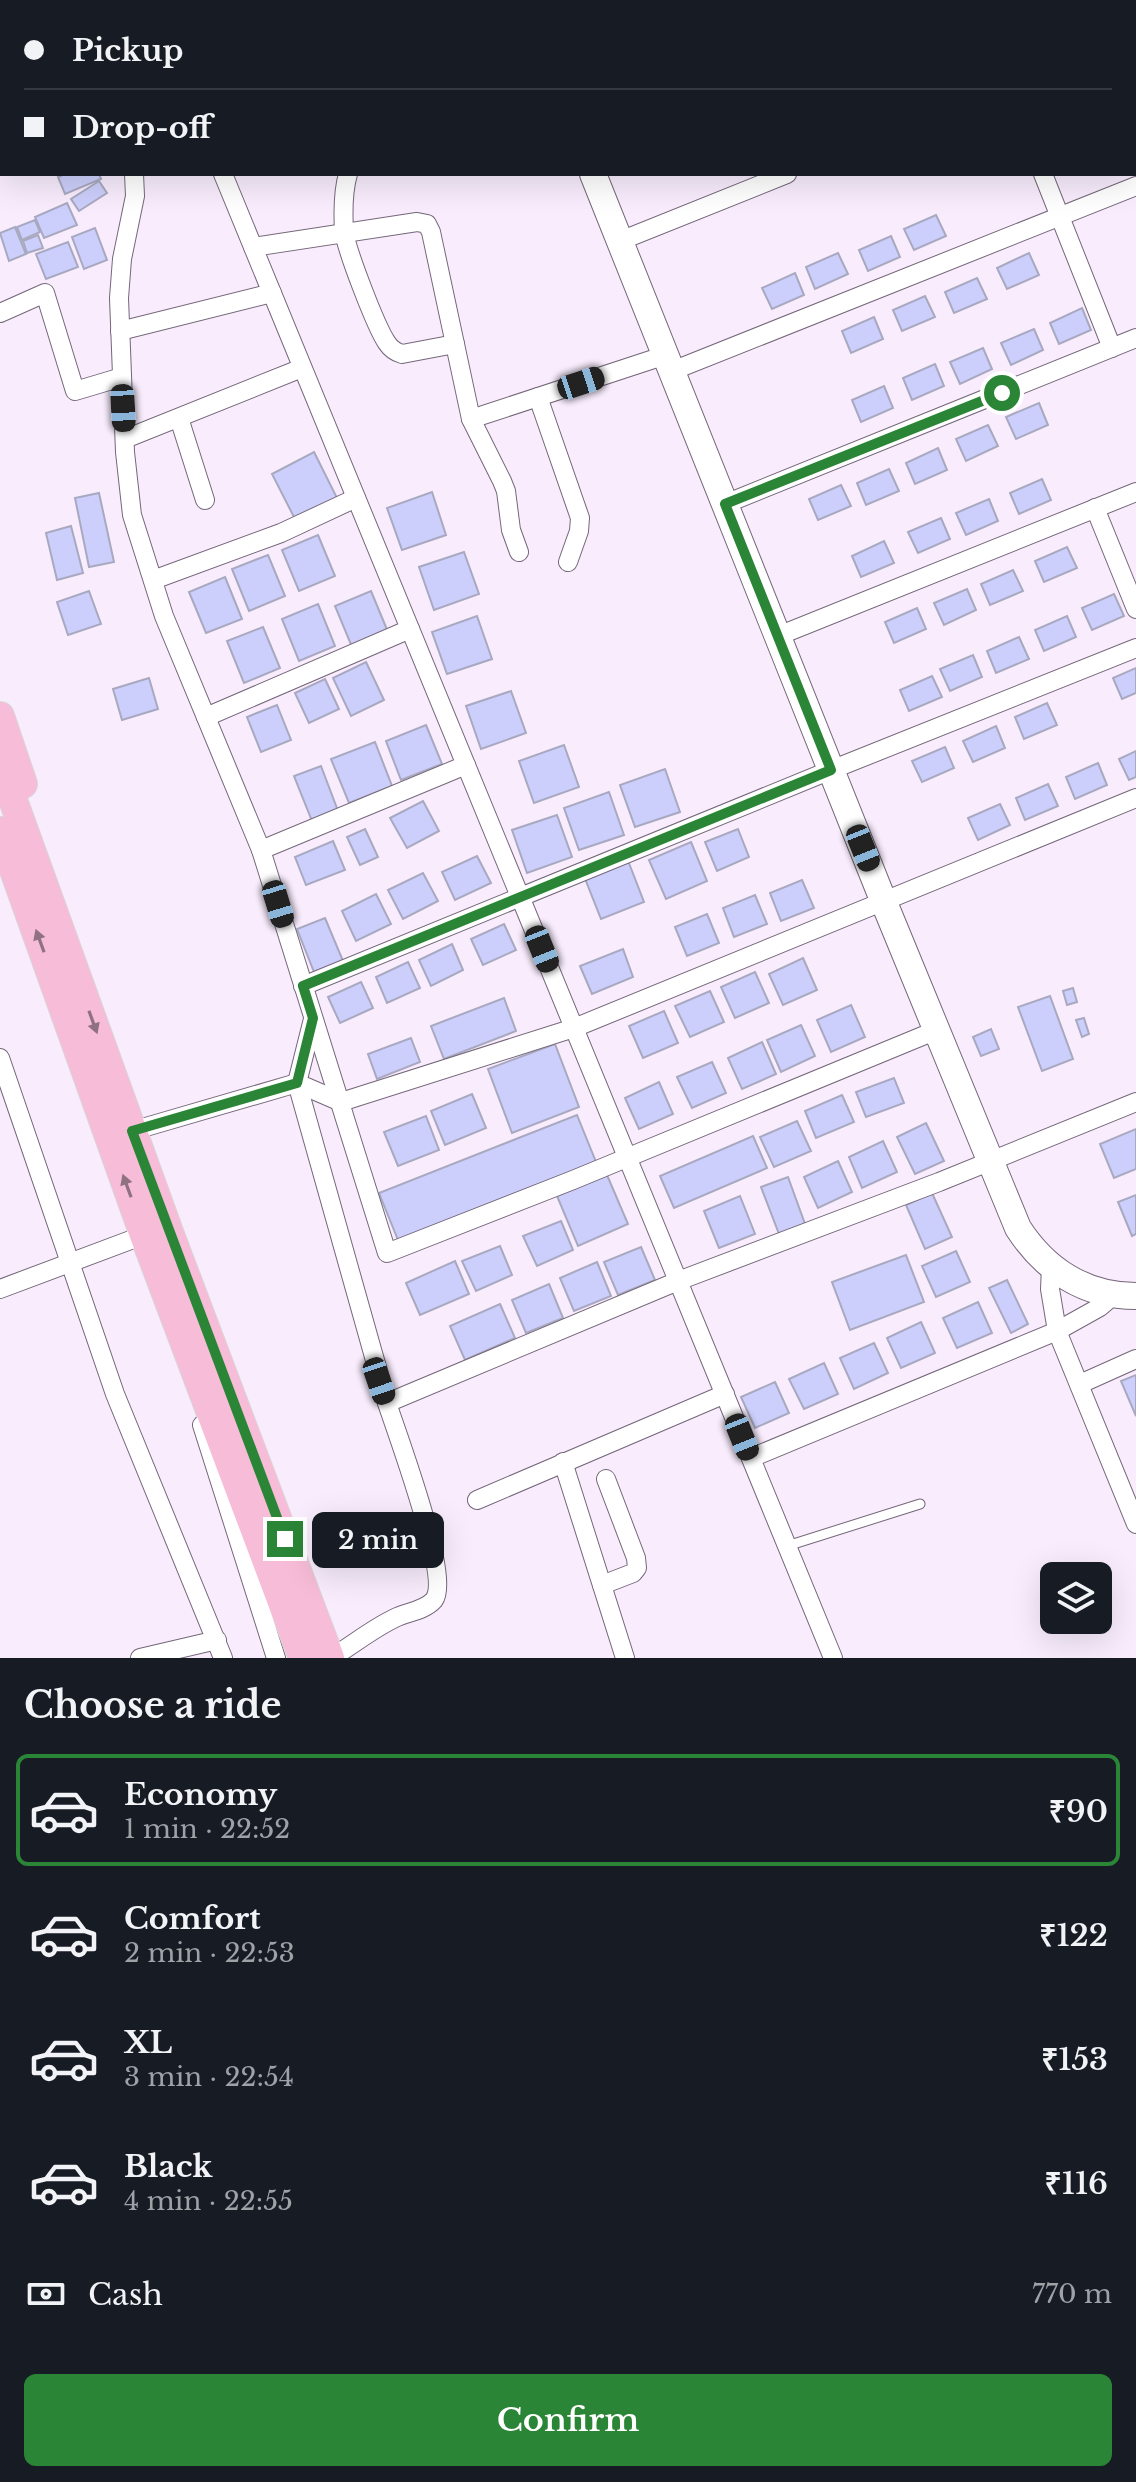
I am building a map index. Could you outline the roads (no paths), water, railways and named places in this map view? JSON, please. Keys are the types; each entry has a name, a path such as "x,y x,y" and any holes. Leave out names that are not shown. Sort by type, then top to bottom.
{"main road":[{"path":"594,176 883,900 1018,1228 1051,1267 1080,1285 1125,1295"},
{"path":"0,716 32,817 38,844 39,870"},
{"path":"0,764 132,1131 306,1593 339,1656"},
{"path":"0,831 144,1235 303,1658"}],"street":[{"path":"134,176 135,196 122,259 119,298 125,439 132,515 164,616 261,850 387,1253 937,1030"},
{"path":"224,176 833,1658"},
{"path":"347,176 344,233 386,342 395,352 413,353 455,344"},
{"path":"620,241 782,176"},
{"path":"1044,176 1112,348"},
{"path":"471,419 538,397 669,363 1136,186"},
{"path":"253,247 417,222 427,224 471,419 506,491 511,530 519,552"},
{"path":"0,313 45,293 75,391 122,377"},
{"path":"120,331 272,293"},
{"path":"725,504 1136,338"},
{"path":"125,439 302,368"},
{"path":"538,397 580,518 579,531 568,562"},
{"path":"179,418 205,500"},
{"path":"778,636 1136,492"},
{"path":"153,580 281,533 356,498"},
{"path":"1095,508 1136,609"},
{"path":"206,717 410,629"},
{"path":"303,986 1136,648"},
{"path":"261,850 466,765"},
{"path":"132,1131 297,1083 341,1102 574,1028 1136,798"},
{"path":"313,1018 297,1083 387,1403 431,1538 438,1587 434,1599 421,1609 392,1620 339,1656"},
{"path":"0,1058 115,1394 220,1649 140,1658"},
{"path":"387,1403 678,1281 939,1182 1136,1102"},
{"path":"0,1289 144,1235"},
{"path":"1051,1267 1050,1289 1057,1331 1136,1524"},
{"path":"751,1458 1057,1331 1125,1295"},
{"path":"168,1299 206,1437 276,1658"},
{"path":"1080,1384 1136,1359"},
{"path":"477,1500 725,1394"},
{"path":"563,1462 625,1658"},
{"path":"602,1585 633,1573 637,1568 606,1479"}],"lane":[{"path":"787,1546 920,1504"}]}
